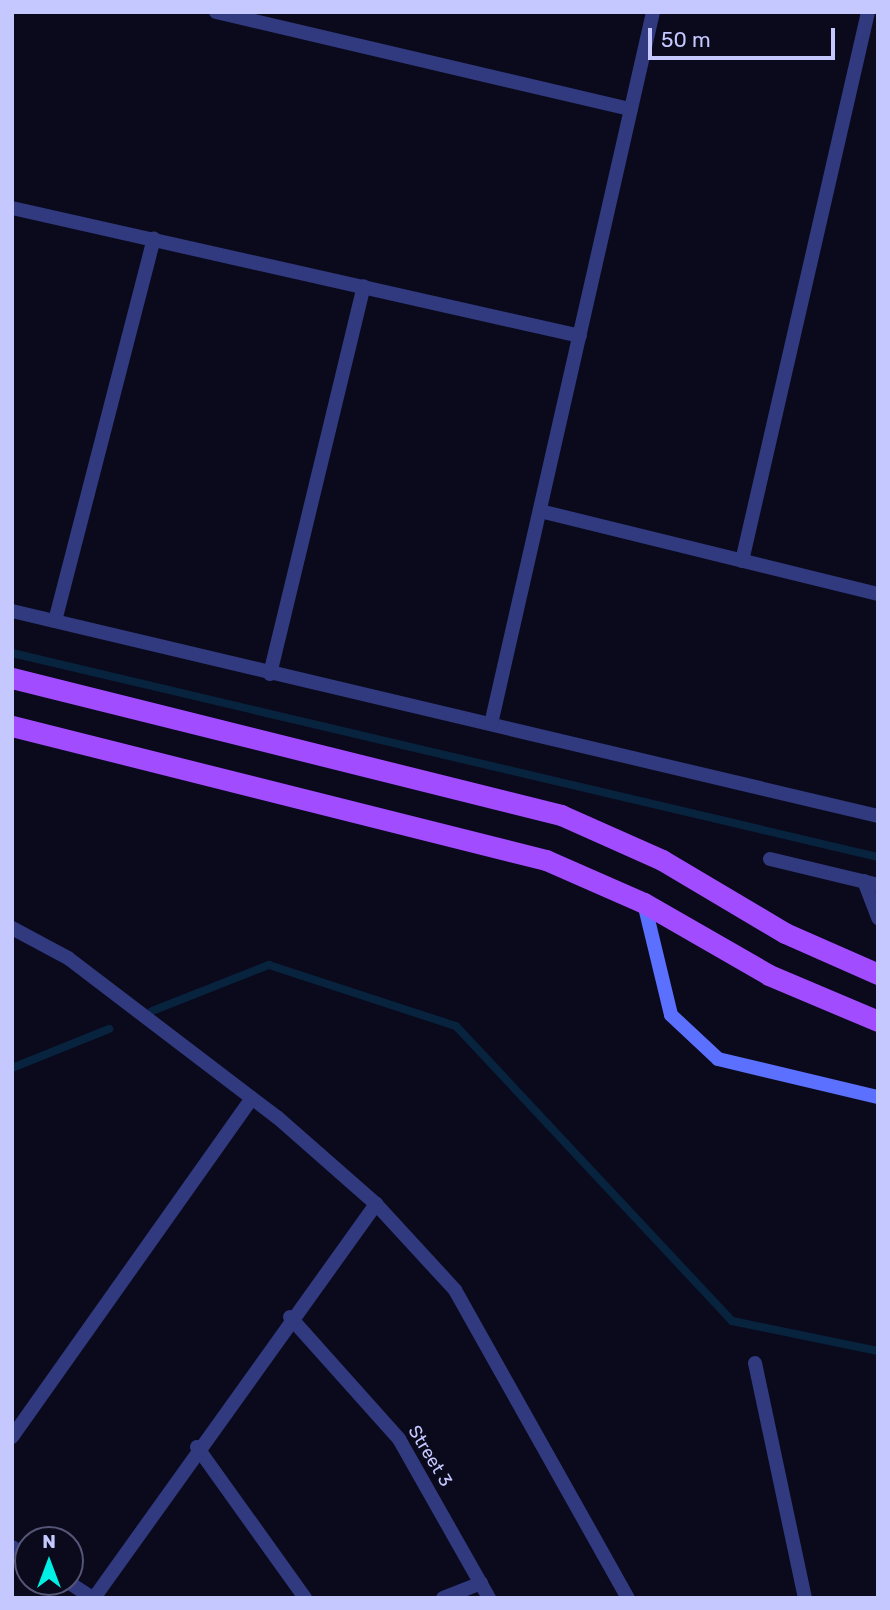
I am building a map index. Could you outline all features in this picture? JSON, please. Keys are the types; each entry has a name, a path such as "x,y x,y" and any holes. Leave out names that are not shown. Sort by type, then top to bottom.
{"main road":[{"path":"12,678 561,815 662,860 785,933 878,974"},
{"path":"12,726 479,840 546,860 644,903 769,975 878,1021"}],"street":[{"path":"216,12 631,109"},
{"path":"491,724 653,12"},
{"path":"743,561 868,12"},
{"path":"12,208 580,336"},
{"path":"55,621 154,239"},
{"path":"270,674 364,286"},
{"path":"540,511 878,594"},
{"path":"12,611 878,816"},
{"path":"770,859 871,883 878,918"},
{"path":"644,903 671,1015 718,1059 878,1097"},
{"path":"12,928 68,958 252,1098 376,1205 455,1290 628,1598"},
{"path":"12,1437 252,1098"},
{"path":"93,1598 290,1317 376,1205"},
{"name":"Street 3","path":"290,1317 399,1439 489,1598"},
{"path":"755,1363 805,1598"},
{"path":"197,1447 305,1598"},
{"path":"443,1598 481,1583"}],"waterway":[{"path":"12,653 878,857"},
{"path":"152,1011 269,965 456,1026 732,1321 878,1351"},
{"path":"12,1068 109,1029"}]}
